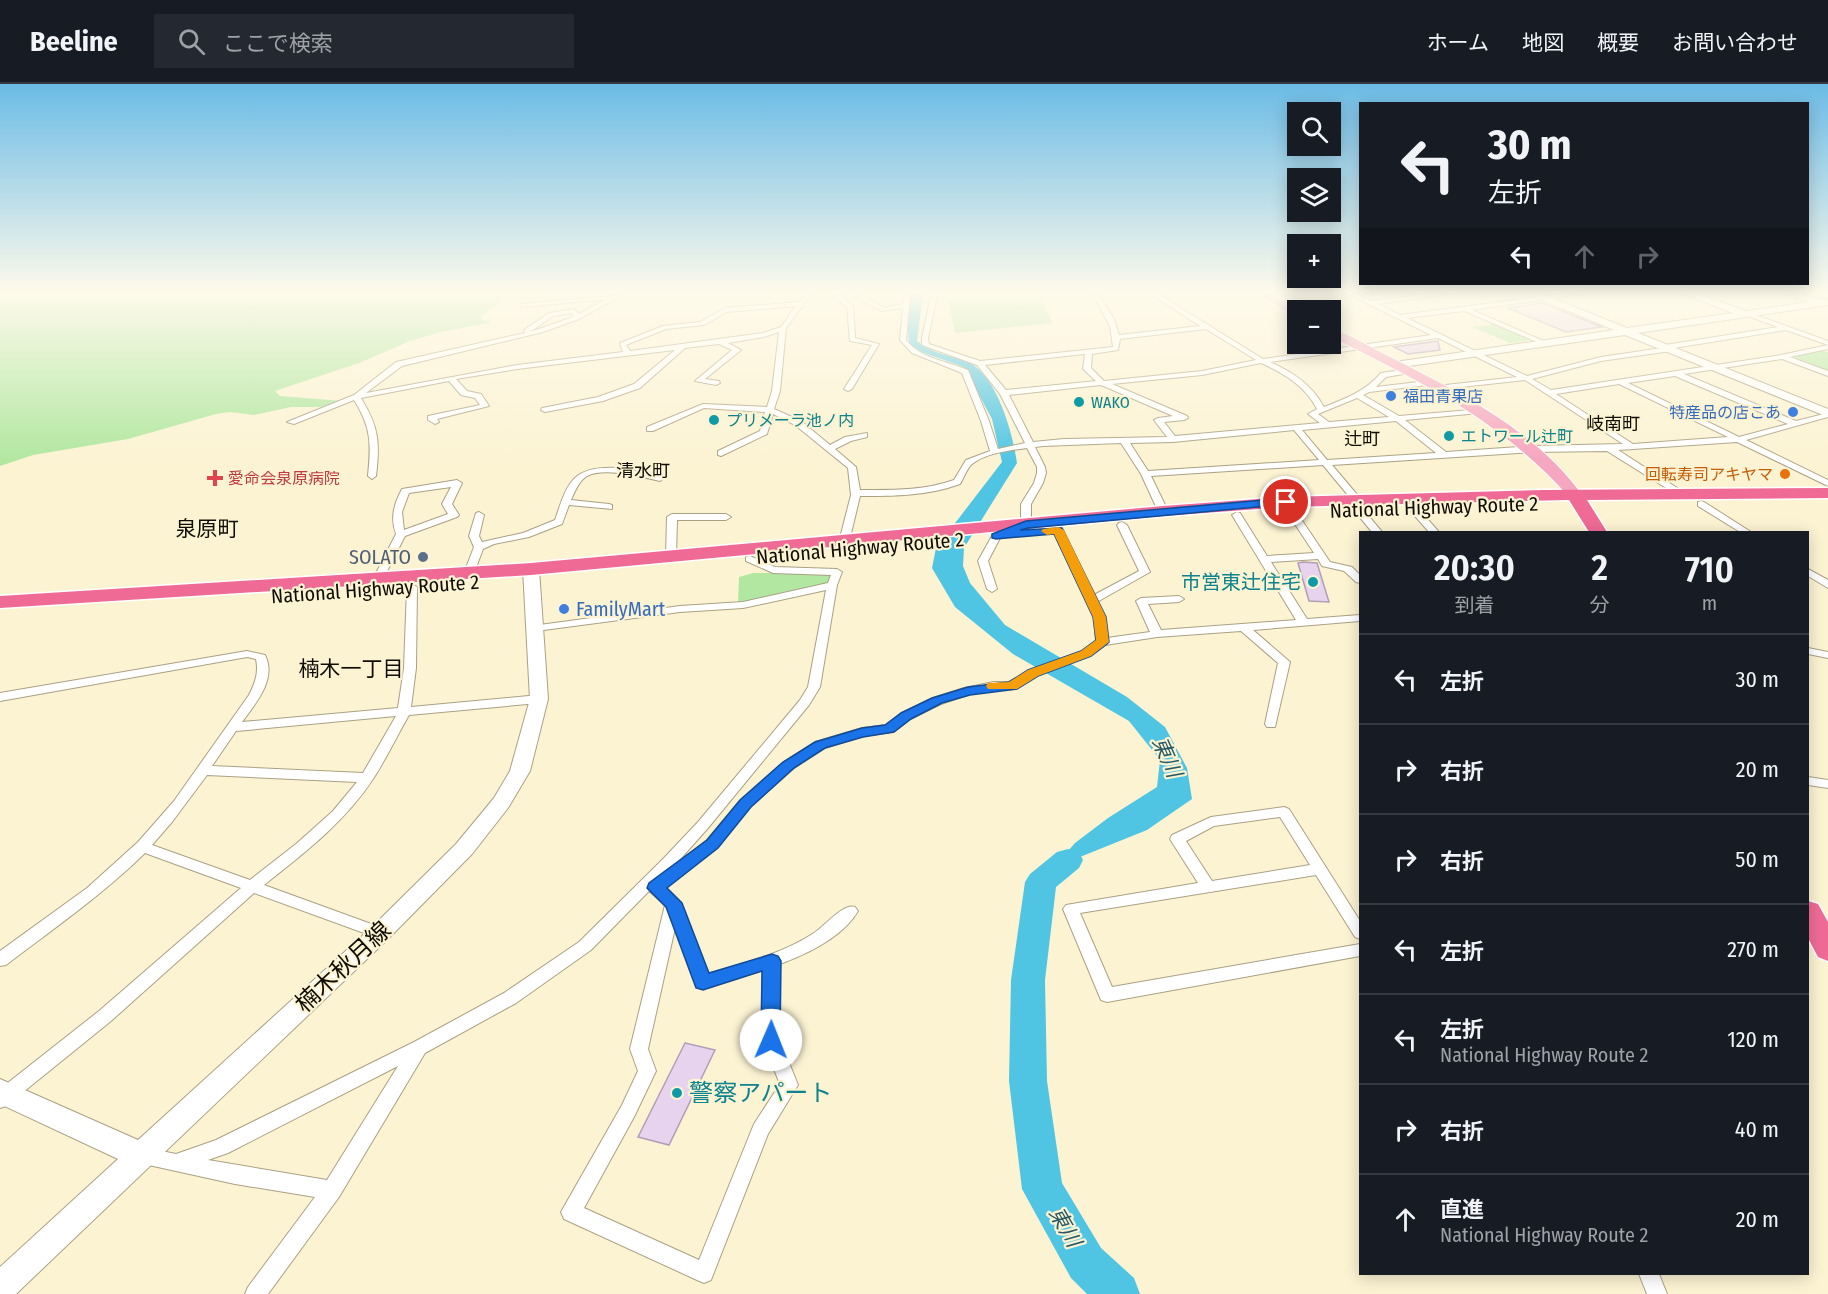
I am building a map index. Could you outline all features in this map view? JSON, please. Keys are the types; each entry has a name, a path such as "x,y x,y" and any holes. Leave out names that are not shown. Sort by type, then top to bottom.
{"highway":[{"name":"National Highway Route 2","path":"997,532 1026,524 1286,502 1412,507 1683,495 1828,492"},
{"name":"National Highway Route 2","path":"0,611 412,587 671,557 844,542 1058,530 1358,505 1579,499 1701,504 1828,501"},
{"path":"1579,499 1597,531"},
{"name":"National Highway Route 2","path":"0,602 469,573 530,573 750,559 911,539"},
{"path":"1809,914 1827,946"}],"main road":[{"path":"1364,348 1479,411 1532,449 1554,468 1579,499"}],"street":[{"path":"356,397 390,368 409,360 464,348"},
{"path":"625,348 628,354"},
{"path":"291,422 356,397 451,378 671,348"},
{"path":"545,410 600,399 637,386 681,348"},
{"path":"716,383 699,381 737,350 734,348"},
{"path":"721,453 764,432 776,391 781,348"},
{"path":"848,388 873,348"},
{"path":"910,348 965,372 975,401 990,430 994,452"},
{"path":"936,348 980,363 1116,348"},
{"path":"1243,348 1263,361 1283,369 1313,393 1322,410"},
{"path":"1004,393 1203,373 1263,361 1351,348"},
{"path":"1465,348 1526,378 1630,445"},
{"path":"1369,390 1379,383 1384,375 1400,368 1506,348"},
{"path":"1329,426 1312,414 1369,390 1526,378 1601,359 1665,348"},
{"path":"1669,348 1828,414"},
{"path":"1549,393 1781,357 1814,348"},
{"path":"1089,353 1087,369 1102,383 1184,418 1158,420 1173,439"},
{"path":"1781,357 1828,374"},
{"path":"980,363 1004,393 1041,467 1042,474 1037,487 1026,503 1026,524"},
{"path":"1676,373 1796,424"},
{"path":"435,422 431,418 485,406 478,396 464,393 451,378"},
{"path":"1620,382 1828,483"},
{"path":"1357,394 1399,419 1443,454"},
{"path":"356,397 375,430 372,476"},
{"path":"650,429 703,406 770,410 798,423 852,467 856,477 856,493 844,542"},
{"path":"856,493 942,488 957,482 966,464 975,458 1030,443 1173,439 1479,411"},
{"path":"1145,474 1443,454 1609,448 1741,439 1828,414"},
{"path":"1296,428 1325,462 1376,531"},
{"path":"828,449 848,439 864,435"},
{"path":"1125,442 1145,474 1162,511"},
{"path":"1609,448 1683,495"},
{"path":"479,547 491,542 525,535 559,522 566,502 578,479 584,474 607,470 660,478"},
{"path":"378,579 402,534 454,515 447,504 457,483 405,491 397,513 397,526 402,534"},
{"path":"566,502 609,507"},
{"path":"1701,504 1744,531"},
{"path":"1412,507 1433,531"},
{"path":"1292,512 1326,564 1347,569 1359,579"},
{"path":"469,573 479,547 474,536 479,515"},
{"path":"1237,515 1304,622"},
{"path":"671,557 672,517 726,517"},
{"path":"1092,600 1145,572 1122,525"},
{"path":"1058,530 1099,617 1102,642"},
{"path":"992,589 983,561 997,532"},
{"path":"1265,559 1321,556"},
{"path":"178,1162 221,1148 420,1047 510,998 585,946 653,884 755,765 814,687 832,585 837,573 773,570 750,559"},
{"name":"楠木秋月線","path":"0,1288 380,933 464,849 501,803 520,771 539,699 536,628 530,573"},
{"path":"1809,573 1828,585"},
{"path":"536,628 680,609 743,605 832,585"},
{"path":"332,1190 140,1155 2,1095 105,1016 338,814 367,778 404,712 410,668 412,587"},
{"path":"1157,634 1141,601 1179,599"},
{"path":"653,884 712,844 745,804 789,765 820,745 862,732 889,729 906,716 937,700 985,688 1012,686 1033,673 1086,654 1102,642 1157,634 1359,618"},
{"path":"1244,628 1284,662 1271,724"},
{"path":"1809,651 1828,656"},
{"path":"0,697 247,654 261,657 265,668 261,684 232,727 174,811 143,847 83,897 0,960"},
{"path":"232,727 539,699"},
{"path":"202,771 367,778"},
{"path":"1809,781 1828,784"},
{"path":"1208,887 1177,839 1211,822 1284,812 1359,931"},
{"path":"143,847 380,933"},
{"path":"1320,869 1071,909 1107,995 1359,950"},
{"path":"653,884 673,903 703,982 772,961 817,940 835,928 850,911"},
{"path":"673,903 639,1049 647,1071 628,1111 571,1212 704,1273 761,1130 789,1084 771,1040 772,961"},
{"path":"255,1294 332,1190 420,1047"},
{"path":"1649,1275 1657,1294"}],"green space":[{"path":"0,348 393,348 359,363 275,391 280,396 343,401 328,407 291,407 254,415 230,412 216,414 128,439 33,455 0,466"},
{"path":"1828,352 1828,371 1792,356"},
{"path":"753,573 833,573 830,584 738,603 739,577"}],"water":[{"path":"916,348 928,348 968,362 978,369 987,379 1002,407 1015,451 1017,463 964,548 963,566 970,583 1005,625 1127,697 1165,727 1187,768 1192,799 1147,830 1075,859 1041,882 1075,843 1108,818 1157,787 1160,760 1129,721 1013,654 955,607 932,568 936,548 1002,462 992,419 964,367"}],"building":[{"path":"1397,348 1440,350 1408,354"},
{"name":"市営東辻住宅","path":"1298,563 1317,563 1329,602 1309,601"},
{"name":"警察アパート","path":"685,1043 715,1050 669,1145 638,1137"}],"waterway":[{"name":"東川","path":"1068,860 1041,882 1037,904 1028,980 1028,1081 1042,1189 1086,1263 1118,1294"}],"slow traffic":[{"path":"993,686 1012,686 1033,673 1086,654 1102,642 1099,617 1058,530 1047,531"}],"place":[{"name":"福田青果店","path":"1391,396"},
{"name":"WAKO","path":"1079,402"},
{"name":"特産品の店こあ","path":"1793,412"},
{"name":"プリメーラ池ノ内","path":"714,420"},
{"name":"エトワール辻町","path":"1449,436"},
{"name":"回転寿司アキヤマ","path":"1785,474"},
{"name":"愛命会泉原病院","path":"215,478"},
{"name":"SOLATO","path":"423,557"},
{"name":"市営東辻住宅","path":"1313,582"},
{"name":"FamilyMart","path":"564,609"},
{"name":"警察アパート","path":"677,1093"}],"district":[{"name":"岐南町","path":"1613,424"},
{"name":"辻町","path":"1362,439"},
{"name":"清水町","path":"643,471"},
{"name":"泉原町","path":"207,529"},
{"name":"楠木一丁目","path":"351,669"}],"route":[{"path":"771,1040 772,961 703,982 673,903 655,888 712,844 745,804 789,765 820,745 862,732 889,729 906,716 937,700 994,686 1012,686 1033,673 1086,654 1102,642 1099,617 1058,530 996,536 1026,524 1286,502"}]}
